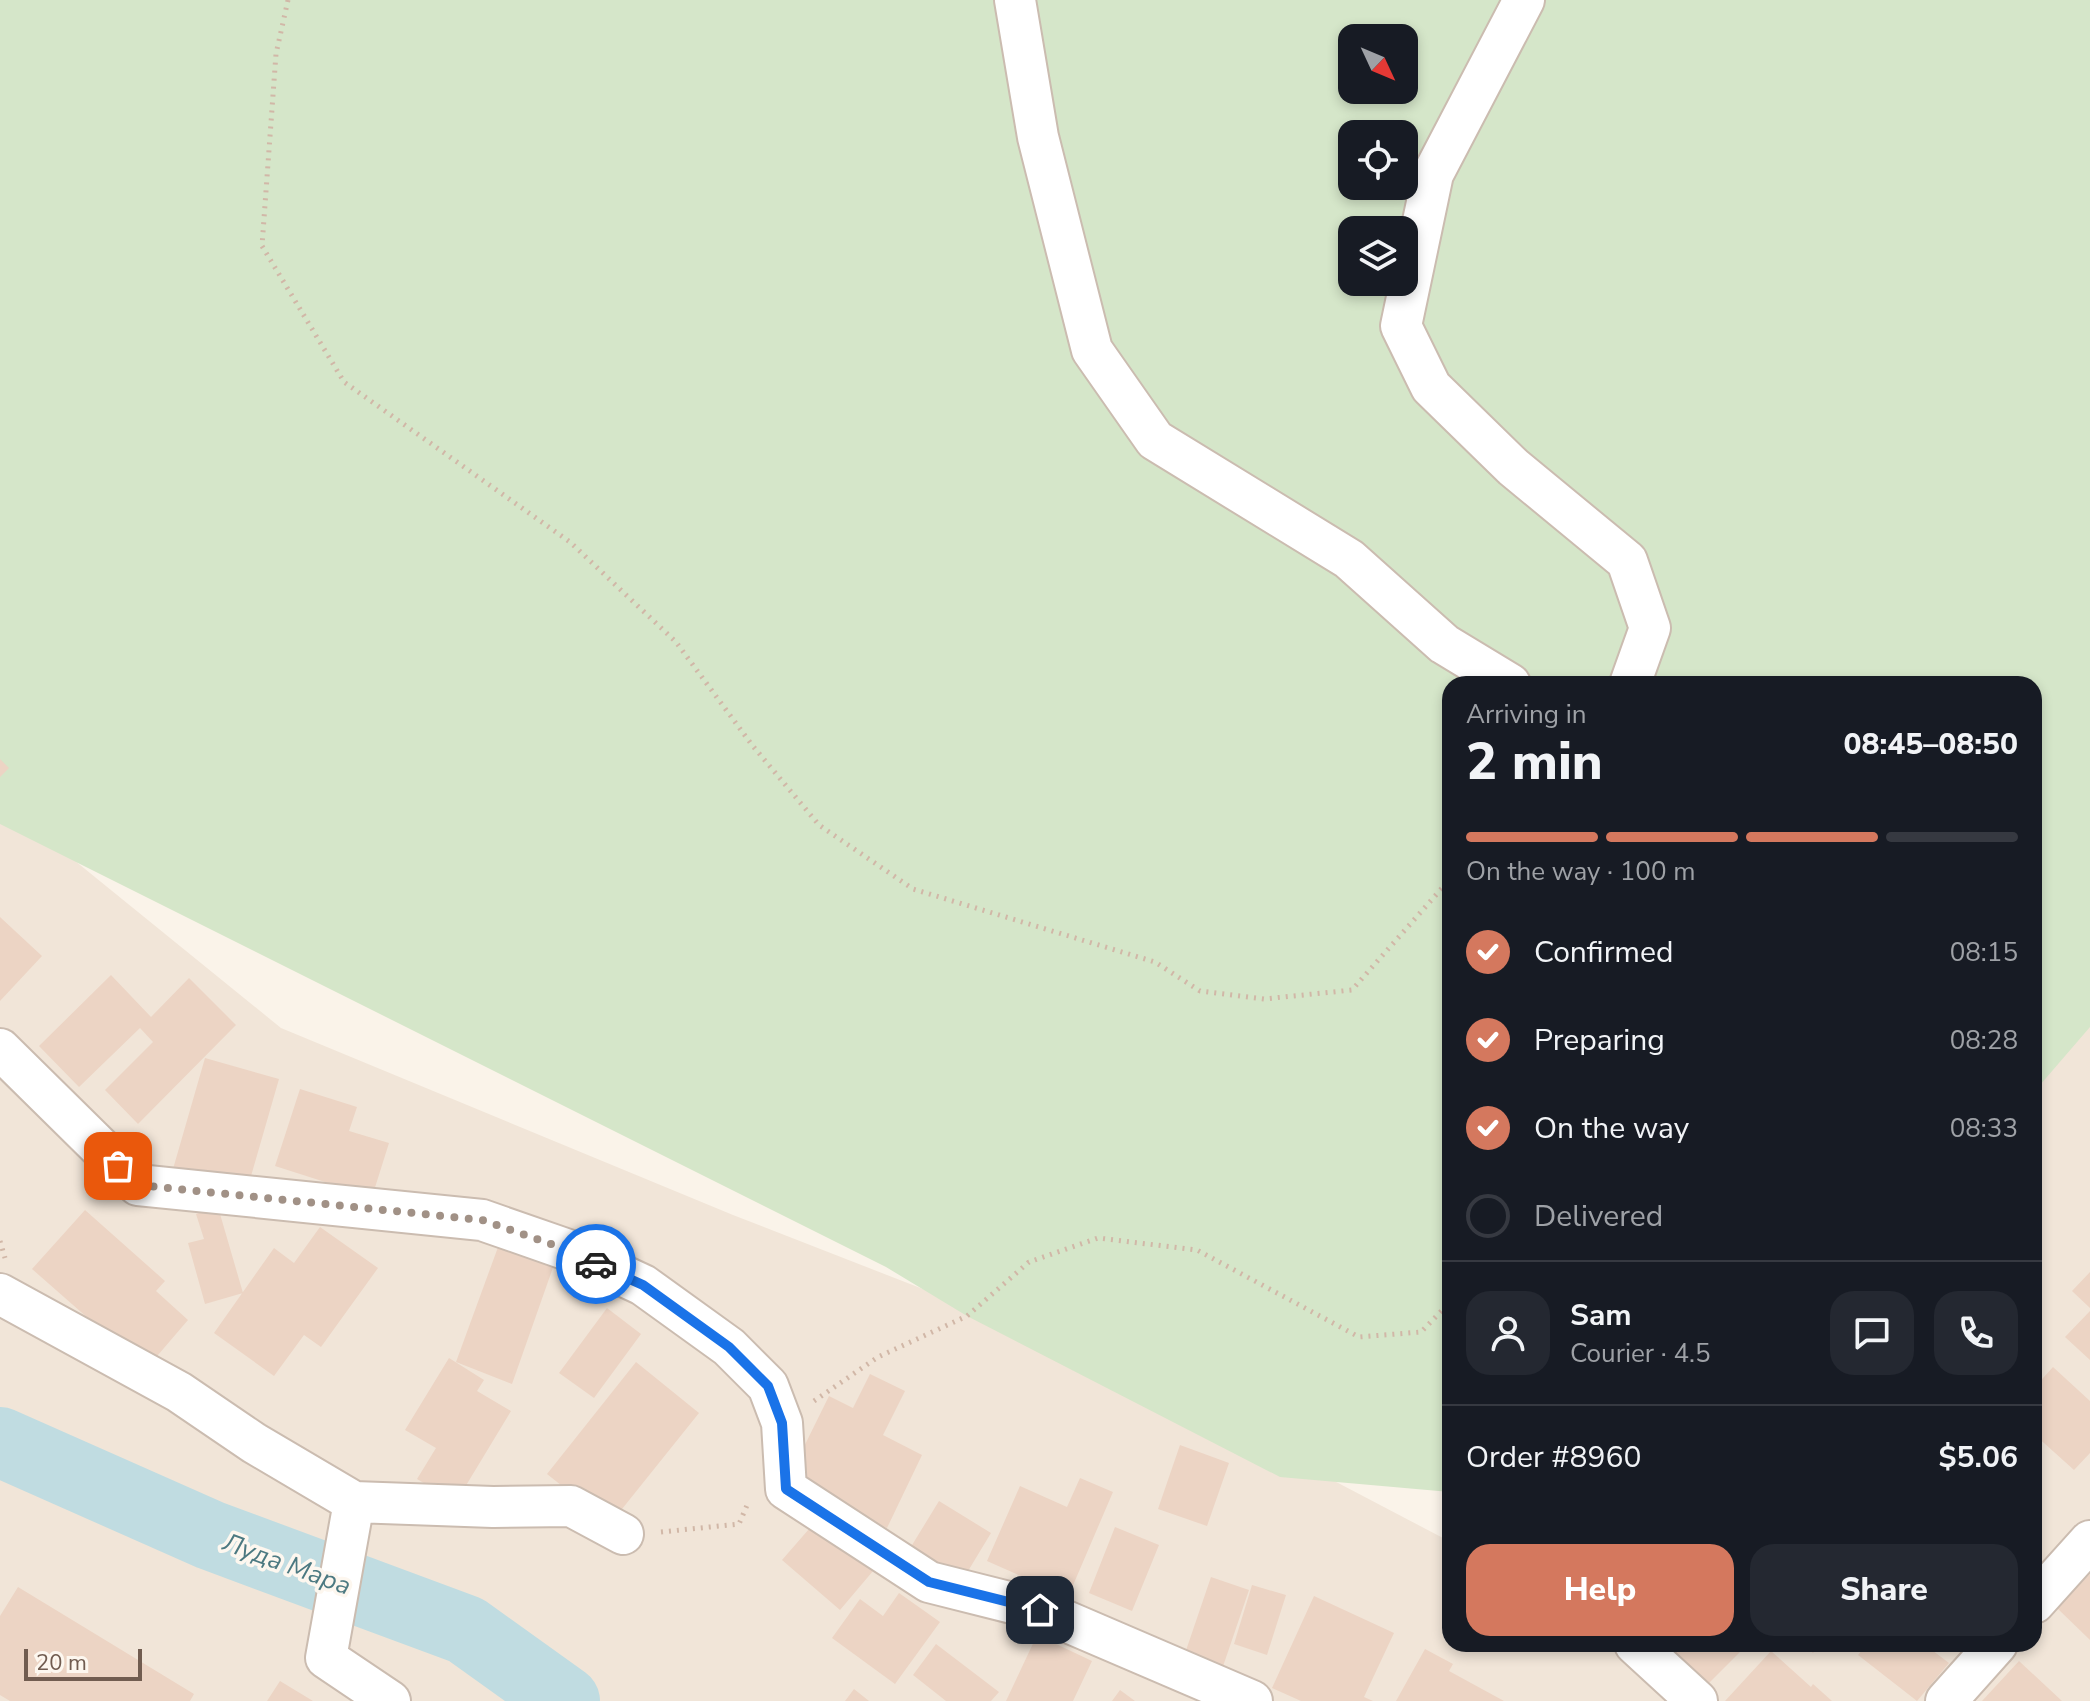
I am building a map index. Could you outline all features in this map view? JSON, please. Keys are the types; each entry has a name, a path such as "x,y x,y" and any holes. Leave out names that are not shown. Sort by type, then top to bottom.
{"street":[{"path":"1015,0 1038,137 1092,350 1155,440 1349,559 1444,644 1497,676"},
{"path":"1524,0 1433,174 1401,326 1431,387 1513,467 1627,561 1650,628 1633,676"},
{"path":"0,1049 138,1185 482,1220 568,1250 643,1285 729,1347 768,1386 782,1423 786,1489 929,1582 1040,1610 1252,1701"},
{"path":"0,1294 179,1392 254,1443 351,1520 493,1507 571,1506 623,1534"},
{"path":"351,1520 326,1658 390,1701"},
{"path":"2042,1594 2090,1541"},
{"path":"1644,1652 1697,1701"},
{"path":"1946,1701 1990,1652"}],"path":[{"path":"288,0 276,54 262,246 344,382 570,542 676,642 752,745 819,825 913,889 1155,962 1200,991 1264,999 1352,990 1442,888"},
{"path":"782,1423 878,1357 967,1316 1029,1262 1098,1238 1197,1250 1359,1337 1421,1332 1442,1310"},
{"path":"623,1534 739,1524 749,1501"}],"shaded area":[{"path":"0,800 281,1028 733,1215 1100,1358 1442,1537 1442,1652 2042,1652 2042,1010 2090,911 2090,1701 0,1701"}],"green space":[{"path":"0,0 2090,0 2090,1027 2042,1083 2042,676 1442,676 1442,1491 1280,1477 967,1316 886,1267 0,824"}],"building":[{"path":"0,759 9,768 0,777"},
{"path":"0,917 42,956 0,1001"},
{"path":"111,975 151,1017 189,978 236,1025 138,1124 105,1090 153,1042 140,1028 79,1087 39,1046"},
{"path":"205,1058 279,1079 247,1190 173,1169"},
{"path":"300,1089 357,1107 349,1131 389,1143 372,1197 275,1166"},
{"path":"218,1207 243,1293 205,1304 188,1243 204,1239 196,1214"},
{"path":"85,1210 165,1281 156,1291 188,1320 146,1369 32,1269"},
{"path":"320,1227 378,1268 321,1347 304,1335 274,1376 214,1333 274,1248 294,1263"},
{"path":"501,1239 556,1259 512,1384 456,1362"},
{"path":"2090,1272 2090,1308 2072,1291"},
{"path":"607,1308 641,1334 594,1398 559,1373"},
{"path":"2090,1311 2090,1360 2065,1337"},
{"path":"449,1358 484,1380 477,1391 511,1411 456,1502 417,1479 436,1448 405,1430"},
{"path":"636,1362 699,1413 610,1524 547,1474"},
{"path":"2053,1367 2090,1401 2090,1453 2074,1470 2042,1441 2042,1379"},
{"path":"870,1374 905,1391 883,1435 922,1455 887,1528 788,1479 829,1396 853,1408"},
{"path":"1180,1445 1229,1463 1207,1526 1158,1509"},
{"path":"1080,1478 1113,1492 1071,1590 1044,1578 1041,1585 987,1561 1020,1486 1067,1507"},
{"path":"939,1501 991,1533 962,1581 909,1550"},
{"path":"816,1521 873,1571 840,1610 782,1560"},
{"path":"1115,1527 1159,1545 1132,1611 1089,1593"},
{"path":"2090,1574 2090,1640 2057,1608"},
{"path":"1211,1577 1249,1590 1218,1681 1180,1668"},
{"path":"1252,1585 1286,1595 1267,1655 1234,1644"},
{"path":"18,1587 194,1694 190,1701 10,1701 0,1695 0,1616"},
{"path":"899,1593 940,1622 895,1684 832,1638 860,1599 883,1616"},
{"path":"1314,1596 1394,1633 1364,1697 1373,1701 1301,1701 1272,1688"},
{"path":"1037,1635 1092,1661 1073,1701 1006,1701"},
{"path":"936,1644 999,1692 991,1701 946,1701 913,1675"},
{"path":"1425,1649 1453,1664 1449,1671 1504,1701 1396,1701"},
{"path":"1656,1652 1740,1652 1698,1694"},
{"path":"1772,1652 1811,1687 1813,1684 1832,1701 1725,1701"},
{"path":"1860,1652 1935,1652 1949,1663 1917,1701 1858,1655"},
{"path":"2019,1661 2062,1701 1982,1701"},
{"path":"280,1681 313,1701 267,1701"},
{"path":"854,1689 869,1701 845,1701"},
{"path":"1120,1690 1135,1701 1112,1701"}],"waterway":[{"name":"Луда Мара","path":"0,1442 210,1535 466,1630 565,1701"}],"way so far":[{"path":"118,1166 138,1185 482,1220 568,1250 596,1264"}],"route":[{"path":"596,1264 643,1285 729,1347 768,1386 782,1423 786,1489 929,1582 1040,1610"}]}
